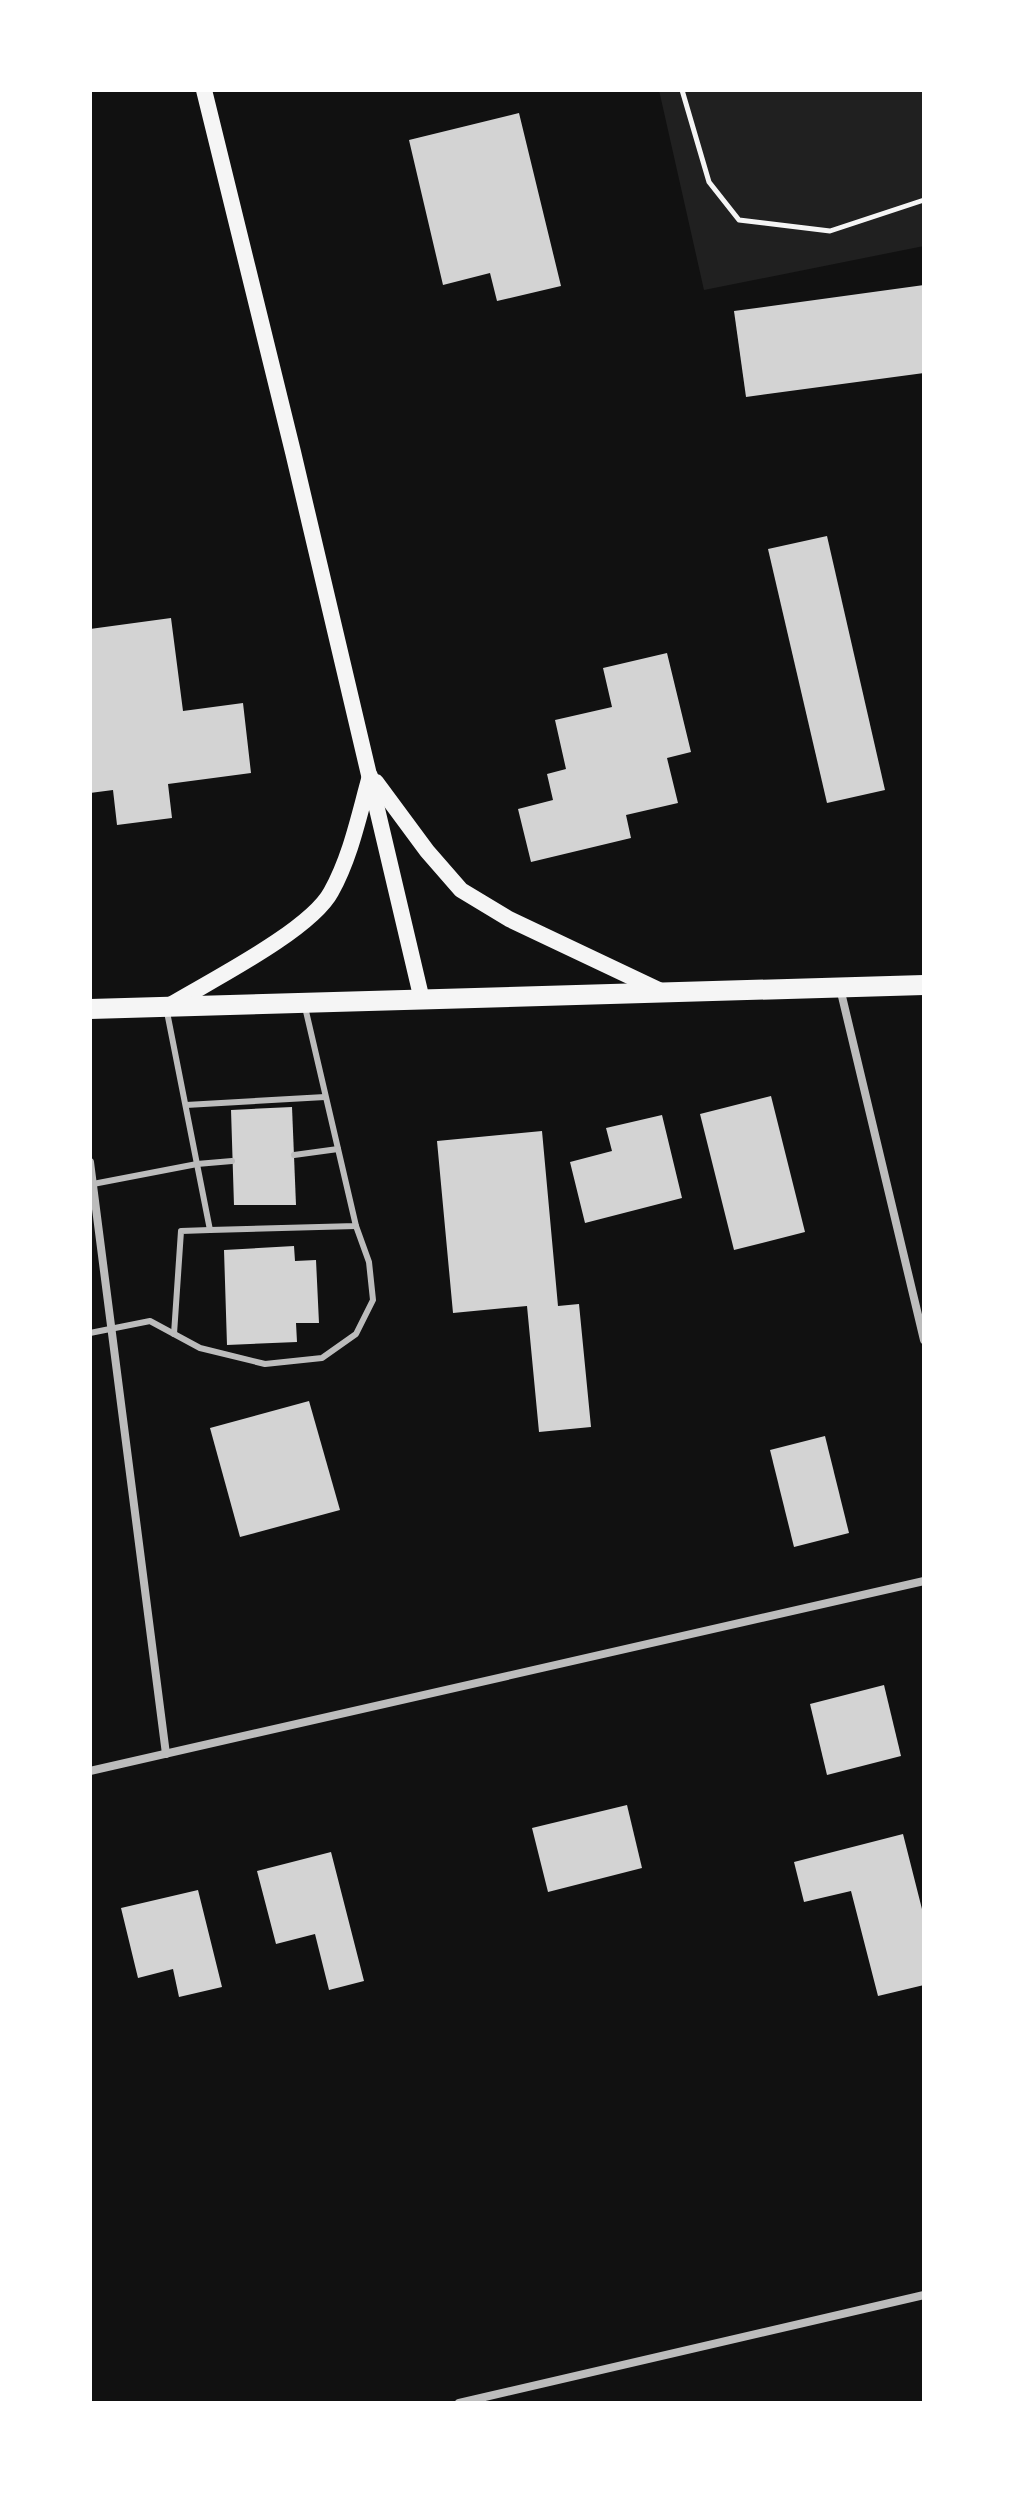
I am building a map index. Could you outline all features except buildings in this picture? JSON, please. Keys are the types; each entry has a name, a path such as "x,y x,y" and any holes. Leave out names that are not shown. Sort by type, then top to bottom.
{"main road":[{"path":"204,90 422,1000"},
{"path":"370,774 427,851 461,890 509,919 667,994"},
{"path":"167,1007 300,926 330,895 350,851 370,774"},
{"path":"90,1009 924,985"}],"street":[{"path":"840,987 924,1340"},
{"path":"90,1162 166,1754"},
{"path":"90,1771 924,1581"},
{"path":"459,2403 924,2295"}],"lane":[{"path":"90,1333 150,1321 200,1348 265,1364 322,1358 356,1334 373,1300 369,1262 356,1226 304,1004"},
{"path":"167,1007 210,1230"},
{"path":"186,1105 325,1097"},
{"path":"294,1155 338,1149"},
{"path":"93,1184 197,1164 232,1161"},
{"path":"174,1334 181,1231 356,1226"}],"path":[{"path":"682,90 709,182 739,220 830,231 924,200"}],"shaded area":[{"path":"659,90 924,90 924,246 704,290"}]}
